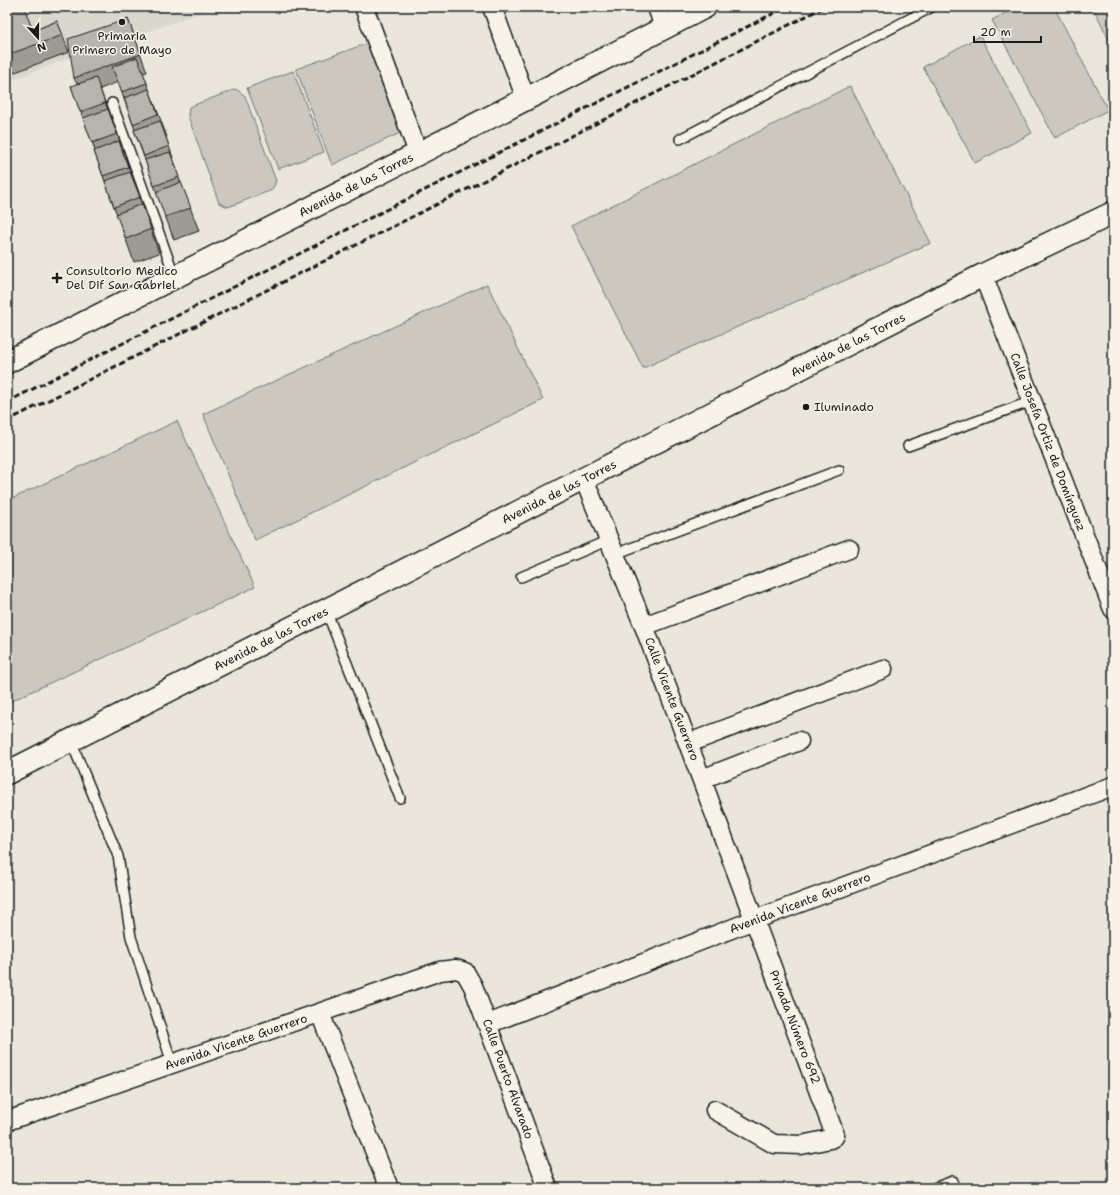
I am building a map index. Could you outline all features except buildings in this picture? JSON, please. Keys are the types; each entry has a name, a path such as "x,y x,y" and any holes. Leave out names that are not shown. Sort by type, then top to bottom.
{"main road":[{"name":"Avenida de las Torres","path":"9,356 175,277 705,7"},
{"name":"Avenida de las Torres","path":"7,773 983,275 1113,213"}],"street":[{"path":"364,7 418,153"},
{"path":"492,7 526,99"},
{"path":"657,7 664,27"},
{"name":"Calle Josefa Ortiz de Domínguez","path":"983,275 1113,609"},
{"name":"Calle Vicente Guerrero","path":"584,479 644,626 689,742 754,920"},
{"path":"644,626 849,549"},
{"path":"689,742 883,669"},
{"path":"702,778 798,742"},
{"name":"Avenida Vicente Guerrero","path":"488,1024 754,920 1113,786"},
{"name":"Privada Número 692","path":"715,1110 774,1144 801,1145 830,1139 835,1135 754,920"},
{"name":"Avenida Vicente Guerrero","path":"7,1121 440,971 456,969 465,972"},
{"name":"Calle Puerto Alvarado","path":"465,972 473,986 488,1024 548,1188"},
{"path":"320,1013 389,1188"}],"lane":[{"path":"680,139 932,7"},
{"path":"112,103 175,277"},
{"path":"908,446 1032,401"},
{"path":"521,577 839,470"},
{"path":"326,610 400,798"},
{"path":"71,741 118,856 131,937 172,1063"},
{"path":"934,1188 953,1181"}],"shaded area":[{"path":"7,7 216,7 80,54 7,82"},
{"path":"1017,7 1054,7 1108,110 1055,138 992,20"},
{"path":"1093,7 1113,7 1113,48"},
{"path":"980,36 1032,133 975,163 923,67"},
{"path":"368,43 400,133 332,165 296,69"},
{"path":"293,71 324,152 278,169 247,88"},
{"path":"850,86 931,243 643,368 571,226"},
{"path":"236,89 245,96 276,181 272,190 228,207 219,203 188,116 189,107"},
{"path":"487,284 543,400 255,540 203,414"},
{"path":"177,421 255,587 7,703 7,501"}],"railway":[{"path":"7,402 786,7"},
{"path":"7,421 511,167 824,7"}],"place":[{"name":"Primaria Primero de Mayo","path":"122,22"},
{"name":"Consultorio Medico Del Dif San Gabriel","path":"57,278"},
{"name":"Iluminado","path":"806,407"}]}
